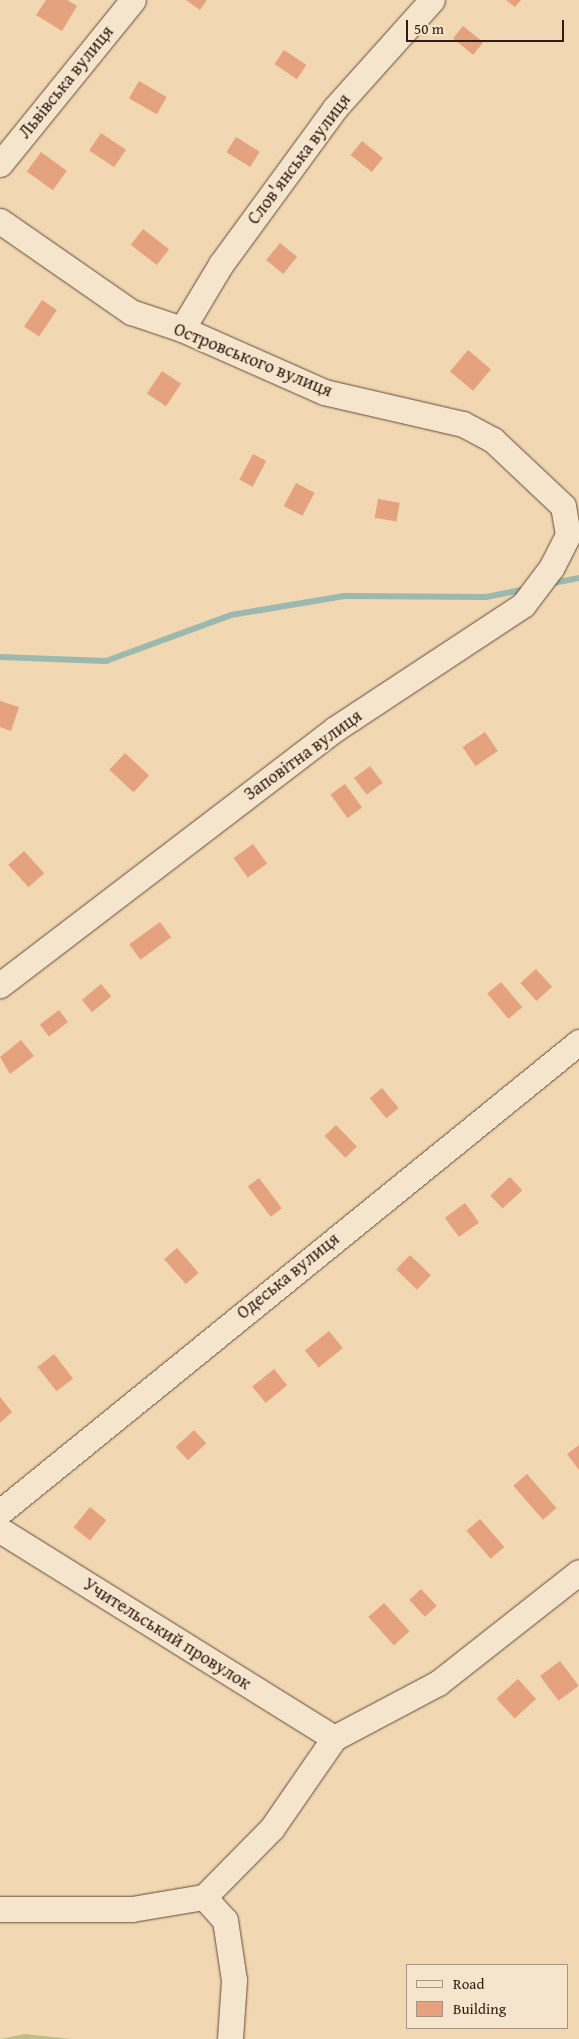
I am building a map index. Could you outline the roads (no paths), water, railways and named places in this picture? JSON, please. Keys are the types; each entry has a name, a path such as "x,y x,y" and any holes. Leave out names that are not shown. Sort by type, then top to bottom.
{"street":[{"name":"Львівська вулиця","path":"0,164 133,0"},
{"name":"Слов'янська вулиця","path":"182,329 221,264 335,108 432,0"},
{"name":"Островського вулиця","path":"0,222 131,312 182,329 324,392 463,424 493,440 563,506"},
{"name":"Заповітна вулиця","path":"0,985 335,729 523,605 551,568 568,535 563,506"},
{"name":"Одеська вулиця","path":"0,1512 579,1042"},
{"name":"Учительський провулок","path":"0,1530 334,1738"},
{"path":"0,1909 132,1909 204,1897 272,1828 334,1738 438,1683 579,1572"},
{"path":"204,1897 225,1920 234,1980 230,2039"}],"waterway":[{"path":"548,584 579,578"},
{"path":"0,657 106,661 231,615 344,596 486,597 526,589"}]}
